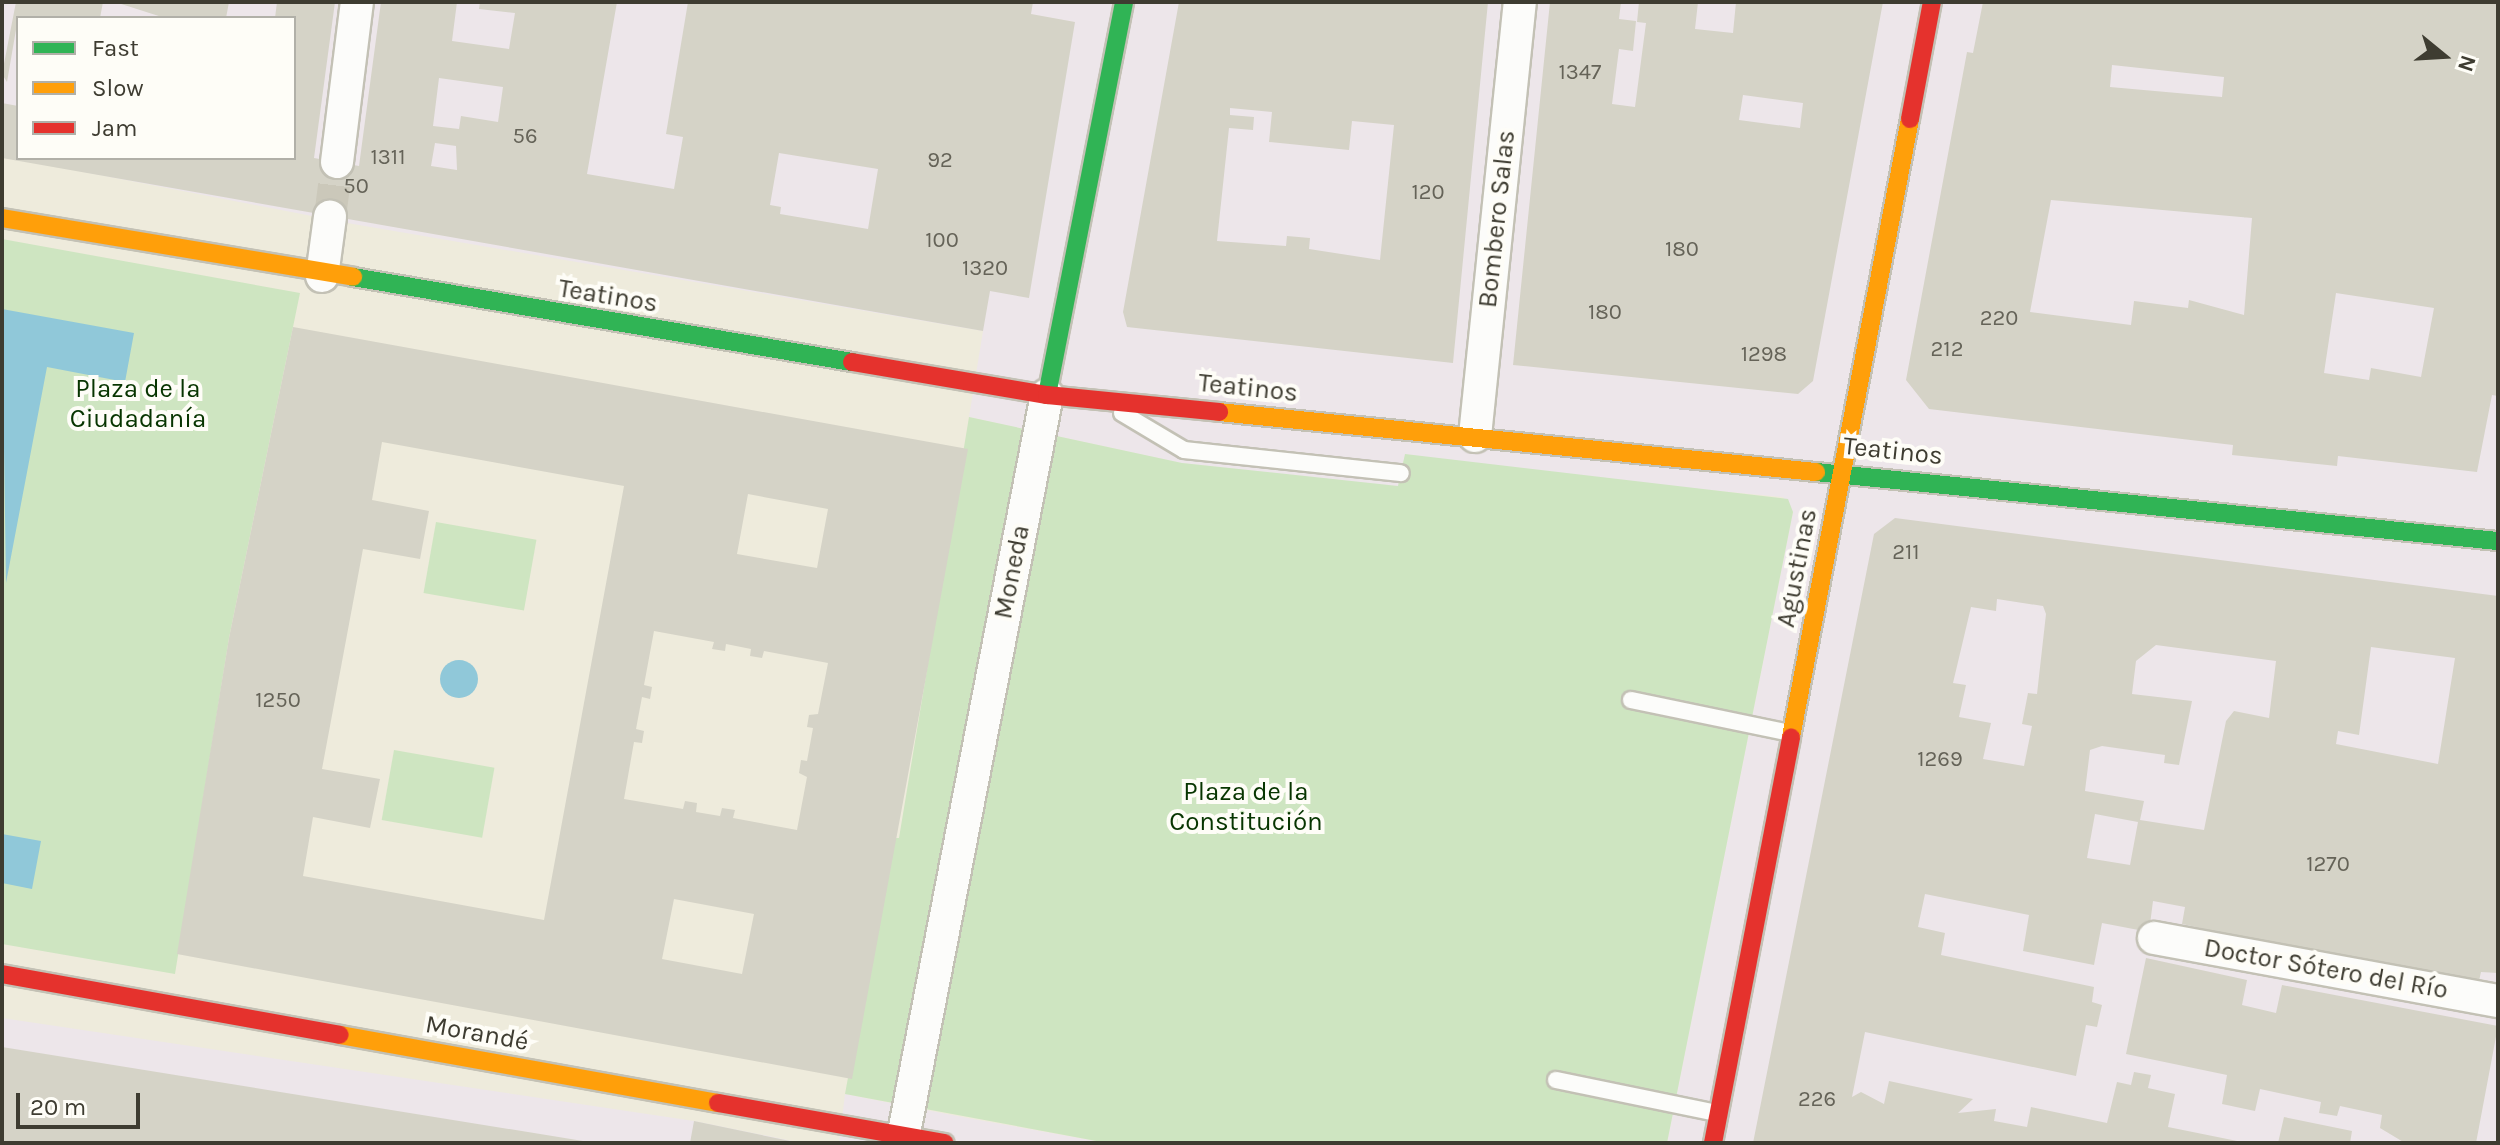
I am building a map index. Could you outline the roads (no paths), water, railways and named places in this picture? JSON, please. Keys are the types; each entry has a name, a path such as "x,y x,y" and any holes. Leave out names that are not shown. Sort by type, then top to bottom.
{"main road":[{"name":"Moneda","path":"1047,395 1124,2"},
{"name":"Agustinas","path":"1713,1143 1932,2"},
{"name":"Teatinos","path":"2,218 322,276 1047,395 1841,472 2498,541"},
{"name":"Morandé","path":"2,974 902,1139 944,1143"}],"street":[{"path":"337,162 357,2"},
{"name":"Bombero Salas","path":"1475,436 1520,2"},
{"path":"322,276 330,217"},
{"name":"Moneda","path":"902,1139 1047,395"},
{"name":"Doctor Sótero del Río","path":"2154,938 2498,1001"}],"lane":[{"path":"1109,401 1147,432 1184,450 1401,473"},
{"path":"1631,700 1792,733"},
{"path":"1556,1080 1719,1114"}],"water":[{"path":"2,309 134,333 125,382 47,367 6,583"},
{"path":"459,660 473,665 478,679 473,693 459,698 445,693 440,679 445,665"},
{"path":"2,834 41,841 32,889 2,883"}],"tunnel":[{"path":"330,217 337,162"}],"park label":[{"name":"Plaza de la Ciudadanía","path":"138,404"},
{"name":"Plaza de la Constitución","path":"1246,807"}]}
